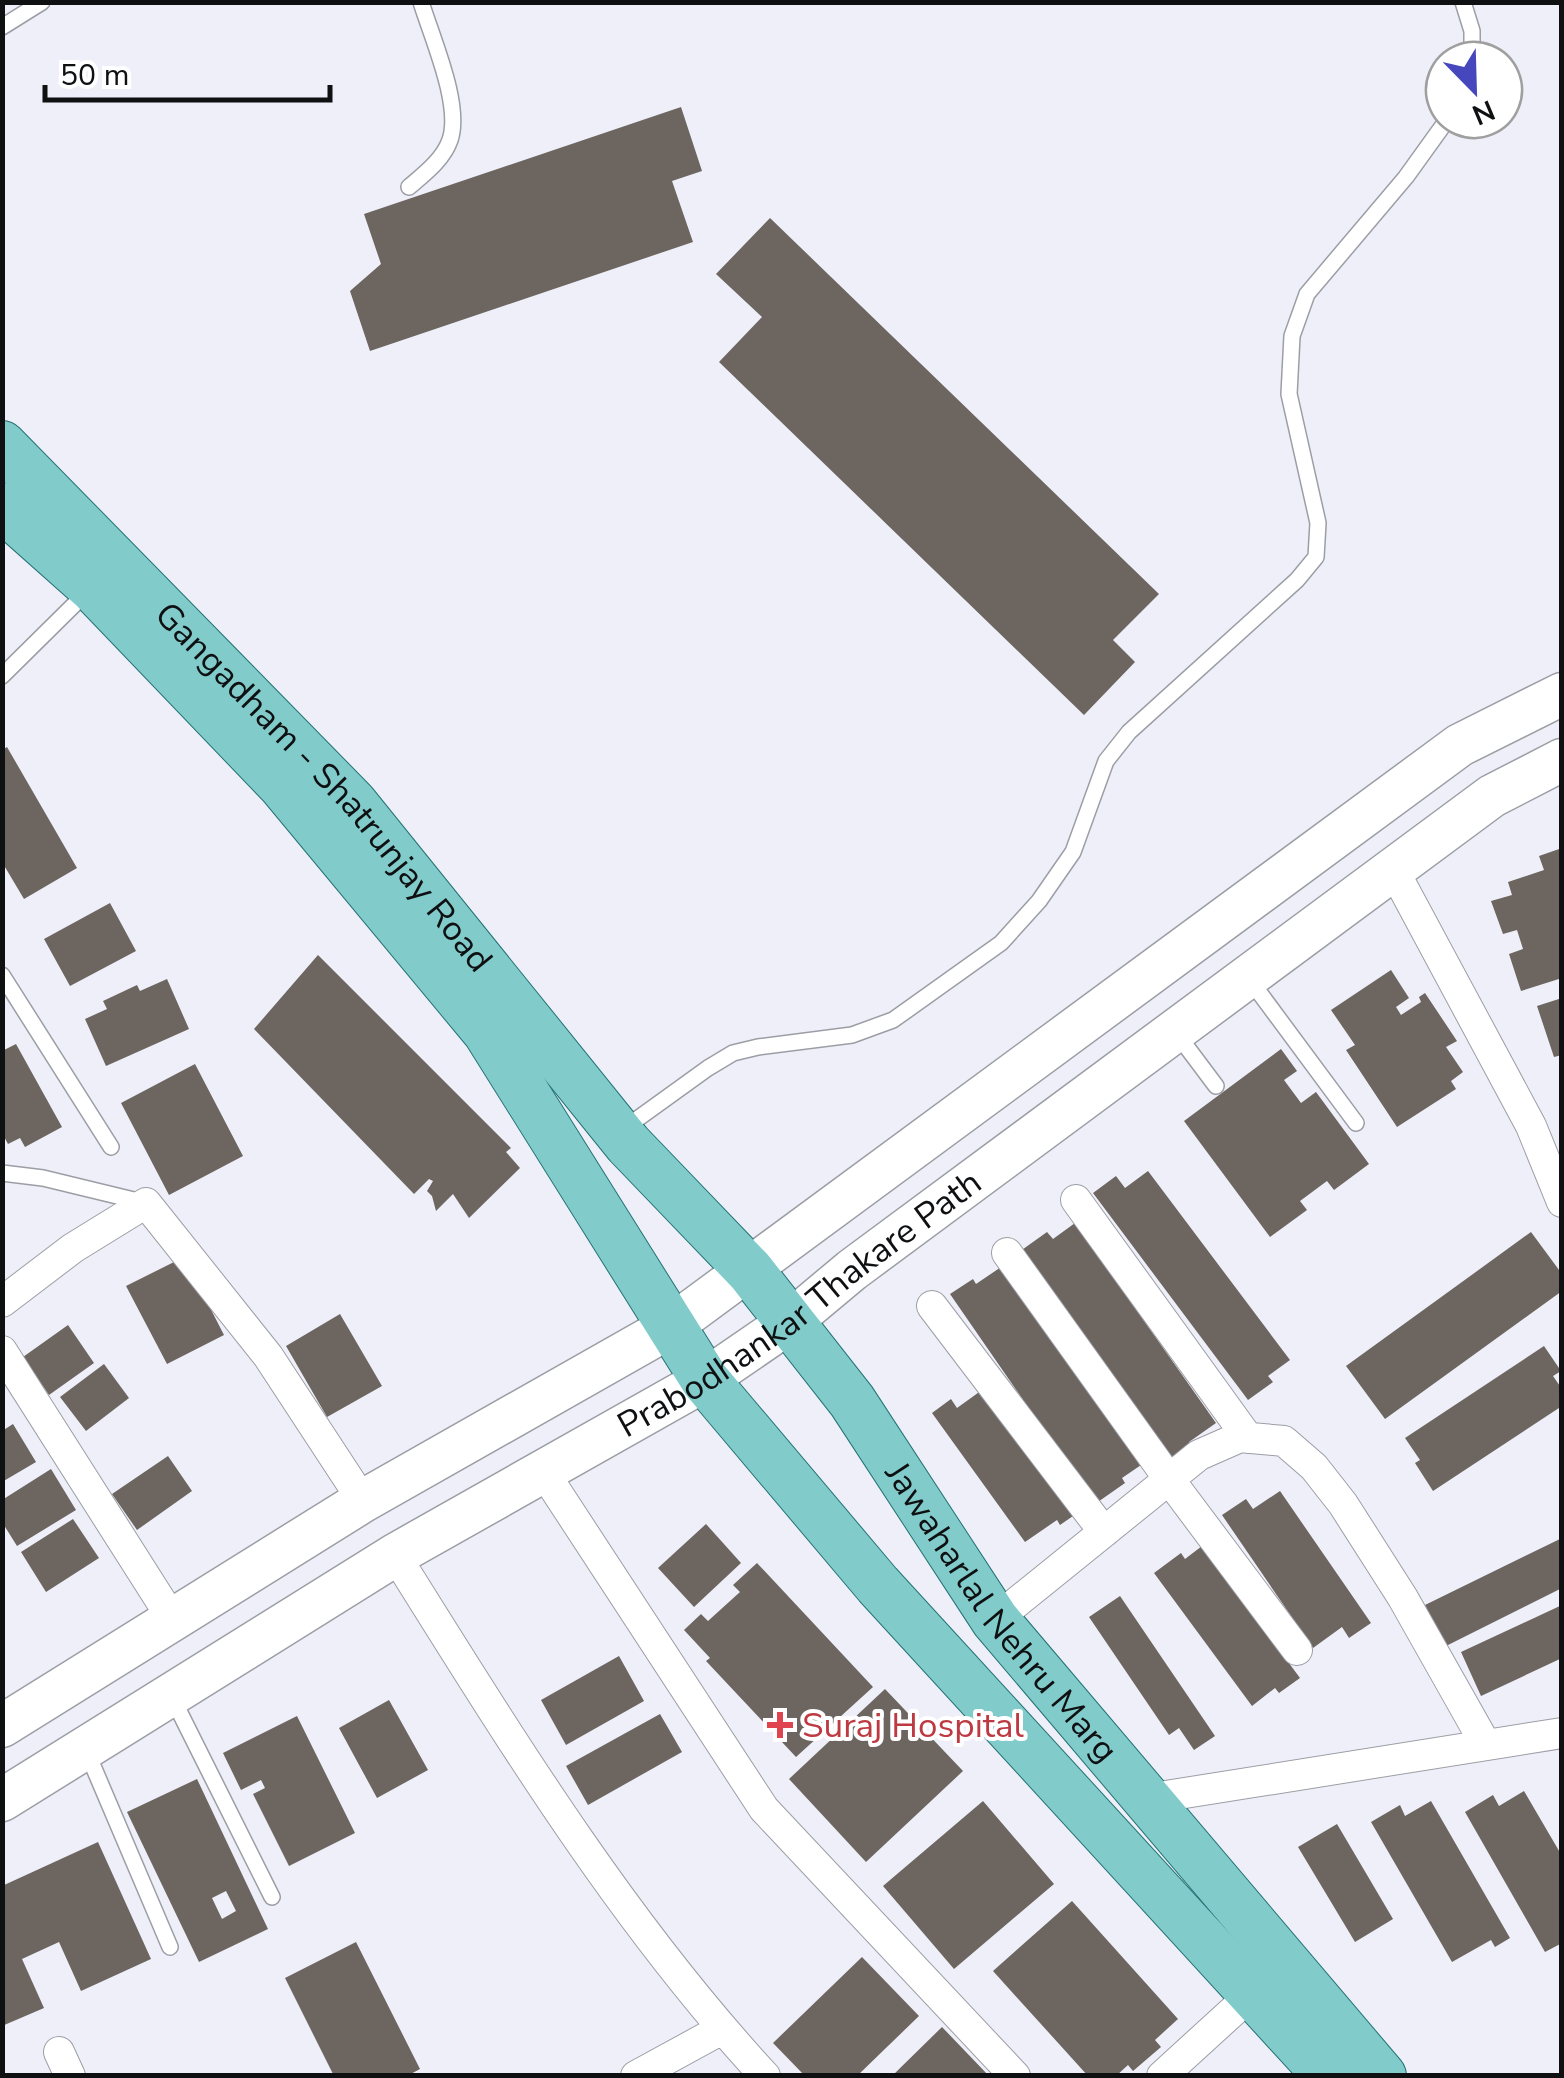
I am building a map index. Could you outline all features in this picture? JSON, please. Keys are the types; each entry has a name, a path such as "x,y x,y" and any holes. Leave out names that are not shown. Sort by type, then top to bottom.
{"main road":[{"name":"Gangadham - Shatrunjay Road","path":"2,445 353,802 624,1138"},
{"name":"Gangadham - Shatrunjay Road","path":"2,506 92,587 282,785 487,1032 574,1168"},
{"name":"Prabodhankar Thakare Path","path":"2,1726 363,1501 670,1327 1460,745 1562,694"},
{"name":"Prabodhankar Thakare Path","path":"2,1800 395,1554 705,1380 791,1321 852,1270 1492,796 1562,760"},
{"name":"Jawaharlal Nehru Marg","path":"624,1138 750,1271 852,1400 994,1620 1147,1800 1328,2076"},
{"name":"Jawaharlal Nehru Marg","path":"574,1168 705,1380 878,1586 1282,2001 1382,2076"}],"street":[{"path":"1393,869 1531,1126 1562,1202"},
{"path":"1076,1200 1248,1438"},
{"path":"2,1302 73,1248 146,1202 268,1356 363,1501"},
{"path":"1007,1253 1297,1650"},
{"path":"932,1306 1104,1532"},
{"path":"2,1352 172,1620"},
{"path":"994,1620 1199,1454 1240,1437 1284,1441 1324,1479 1403,1598 1486,1745"},
{"path":"544,1471 764,1809 1015,2076"},
{"path":"395,1554 595,1864 722,2029 765,2076"},
{"path":"1147,1800 1562,1733"},
{"path":"1162,2076 1282,2001"},
{"path":"636,2076 722,2029"}],"lane":[{"path":"2,28 42,2"},
{"path":"409,187 436,163 451,139 452,104 421,2"},
{"path":"1463,2 1472,40"},
{"path":"624,1138 708,1068 733,1053 852,1035 893,1020 1000,942 1039,902 1072,852 1106,761 1130,732 1297,580 1316,556 1318,523 1289,394 1292,336 1307,294 1433,140"},
{"path":"2,676 92,587"},
{"path":"2,975 111,1147"},
{"path":"1248,977 1356,1123"},
{"path":"1174,1031 1216,1086"},
{"path":"2,1173 43,1178 146,1202"},
{"path":"171,1695 272,1897"},
{"path":"85,1748 170,1947"}],"building":[{"path":"681,107 702,171 672,181 693,242 370,351 350,291 381,264 364,214"},
{"path":"770,218 1159,594 1113,640 1135,662 1084,715 719,362 762,317 716,274"},
{"path":"7,747 77,868 24,899 2,862 2,750"},
{"path":"1562,848 1562,978 1521,991 1509,954 1523,949 1517,930 1503,934 1491,901 1512,895 1508,882 1544,870 1539,856"},
{"path":"110,903 136,951 70,986 44,939"},
{"path":"318,955 511,1148 506,1152 520,1168 469,1218 453,1194 436,1211 427,1191 433,1181 429,1179 414,1194 254,1029"},
{"path":"1391,970 1409,998 1396,1007 1401,1015 1421,1002 1419,997 1425,993 1457,1041 1446,1047 1463,1072 1451,1081 1456,1089 1397,1127 1346,1050 1355,1045 1331,1010"},
{"path":"167,979 189,1029 106,1066 85,1019 107,1009 103,1001 137,985 140,991"},
{"path":"1562,998 1562,1055 1554,1057 1537,1006"},
{"path":"16,1044 62,1127 25,1147 20,1138 8,1144 2,1133 2,1051"},
{"path":"1281,1049 1297,1071 1284,1080 1301,1103 1316,1092 1369,1164 1334,1190 1327,1181 1300,1201 1307,1210 1270,1237 1184,1121"},
{"path":"195,1064 243,1156 169,1195 121,1103"},
{"path":"1148,1171 1290,1360 1268,1376 1273,1382 1248,1400 1093,1193 1116,1176 1125,1188"},
{"path":"1075,1223 1216,1423 1189,1442 1193,1448 1170,1464 1019,1252 1047,1232 1053,1239"},
{"path":"1531,1232 1562,1274 1562,1291 1385,1419 1346,1366"},
{"path":"184,1257 224,1335 167,1364 126,1286"},
{"path":"1007,1263 1144,1463 1122,1478 1125,1483 1095,1504 950,1294 973,1279 976,1284"},
{"path":"340,1314 382,1386 327,1417 286,1346"},
{"path":"68,1325 94,1363 49,1395 23,1357"},
{"path":"1544,1346 1561,1371 1553,1376 1562,1389 1562,1406 1433,1491 1405,1438"},
{"path":"104,1364 129,1398 86,1431 60,1397"},
{"path":"982,1390 1073,1516 1060,1525 1057,1520 1025,1542 932,1413 951,1399 957,1408"},
{"path":"13,1424 36,1462 2,1482 2,1431"},
{"path":"168,1456 192,1491 137,1530 112,1494"},
{"path":"51,1469 76,1510 17,1546 2,1522 2,1500"},
{"path":"1280,1491 1371,1623 1349,1638 1342,1627 1313,1648 1222,1515 1246,1499 1253,1509"},
{"path":"73,1519 99,1558 46,1592 21,1552"},
{"path":"706,1524 741,1563 694,1607 658,1568"},
{"path":"1562,1538 1562,1588 1446,1646 1425,1605"},
{"path":"1202,1546 1300,1678 1279,1693 1275,1688 1252,1706 1154,1573 1181,1553 1185,1559"},
{"path":"757,1563 873,1687 796,1757 706,1661 710,1658 684,1630 701,1614 708,1621 740,1592 733,1585"},
{"path":"1120,1596 1215,1736 1194,1750 1179,1728 1169,1735 1089,1617"},
{"path":"1562,1605 1562,1658 1481,1696 1461,1652"},
{"path":"619,1656 644,1701 566,1745 541,1700"},
{"path":"885,1689 963,1771 866,1862 789,1779"},
{"path":"389,1700 428,1770 377,1798 339,1728"},
{"path":"660,1714 682,1752 588,1805 566,1766"},
{"path":"297,1716 355,1833 289,1866 253,1794 265,1788 261,1780 241,1790 223,1753"},
{"path":"197,1779 268,1929 199,1962 127,1812","holes":["226,1891 236,1911 222,1919 212,1898"]},
{"path":"1524,1791 1562,1856 1562,1943 1545,1952 1465,1812 1493,1795 1499,1806"},
{"path":"983,1801 1054,1884 954,1969 883,1886"},
{"path":"1431,1801 1510,1938 1495,1947 1491,1940 1452,1962 1371,1822 1400,1805 1405,1816"},
{"path":"1337,1824 1393,1919 1355,1942 1298,1847"},
{"path":"98,1842 151,1959 81,1991 59,1942 22,1959 44,2008 2,2026 2,1886"},
{"path":"1072,1901 1178,2019 1155,2040 1161,2047 1133,2071 1128,2065 1116,2076 1088,2076 993,1971"},
{"path":"356,1942 420,2069 407,2076 334,2076 285,1978"},
{"path":"862,1957 919,2016 857,2076 805,2076 773,2043"},
{"path":"942,2027 989,2076 892,2076"}],"place":[{"name":"Suraj Hospital","path":"780,1725"}]}
